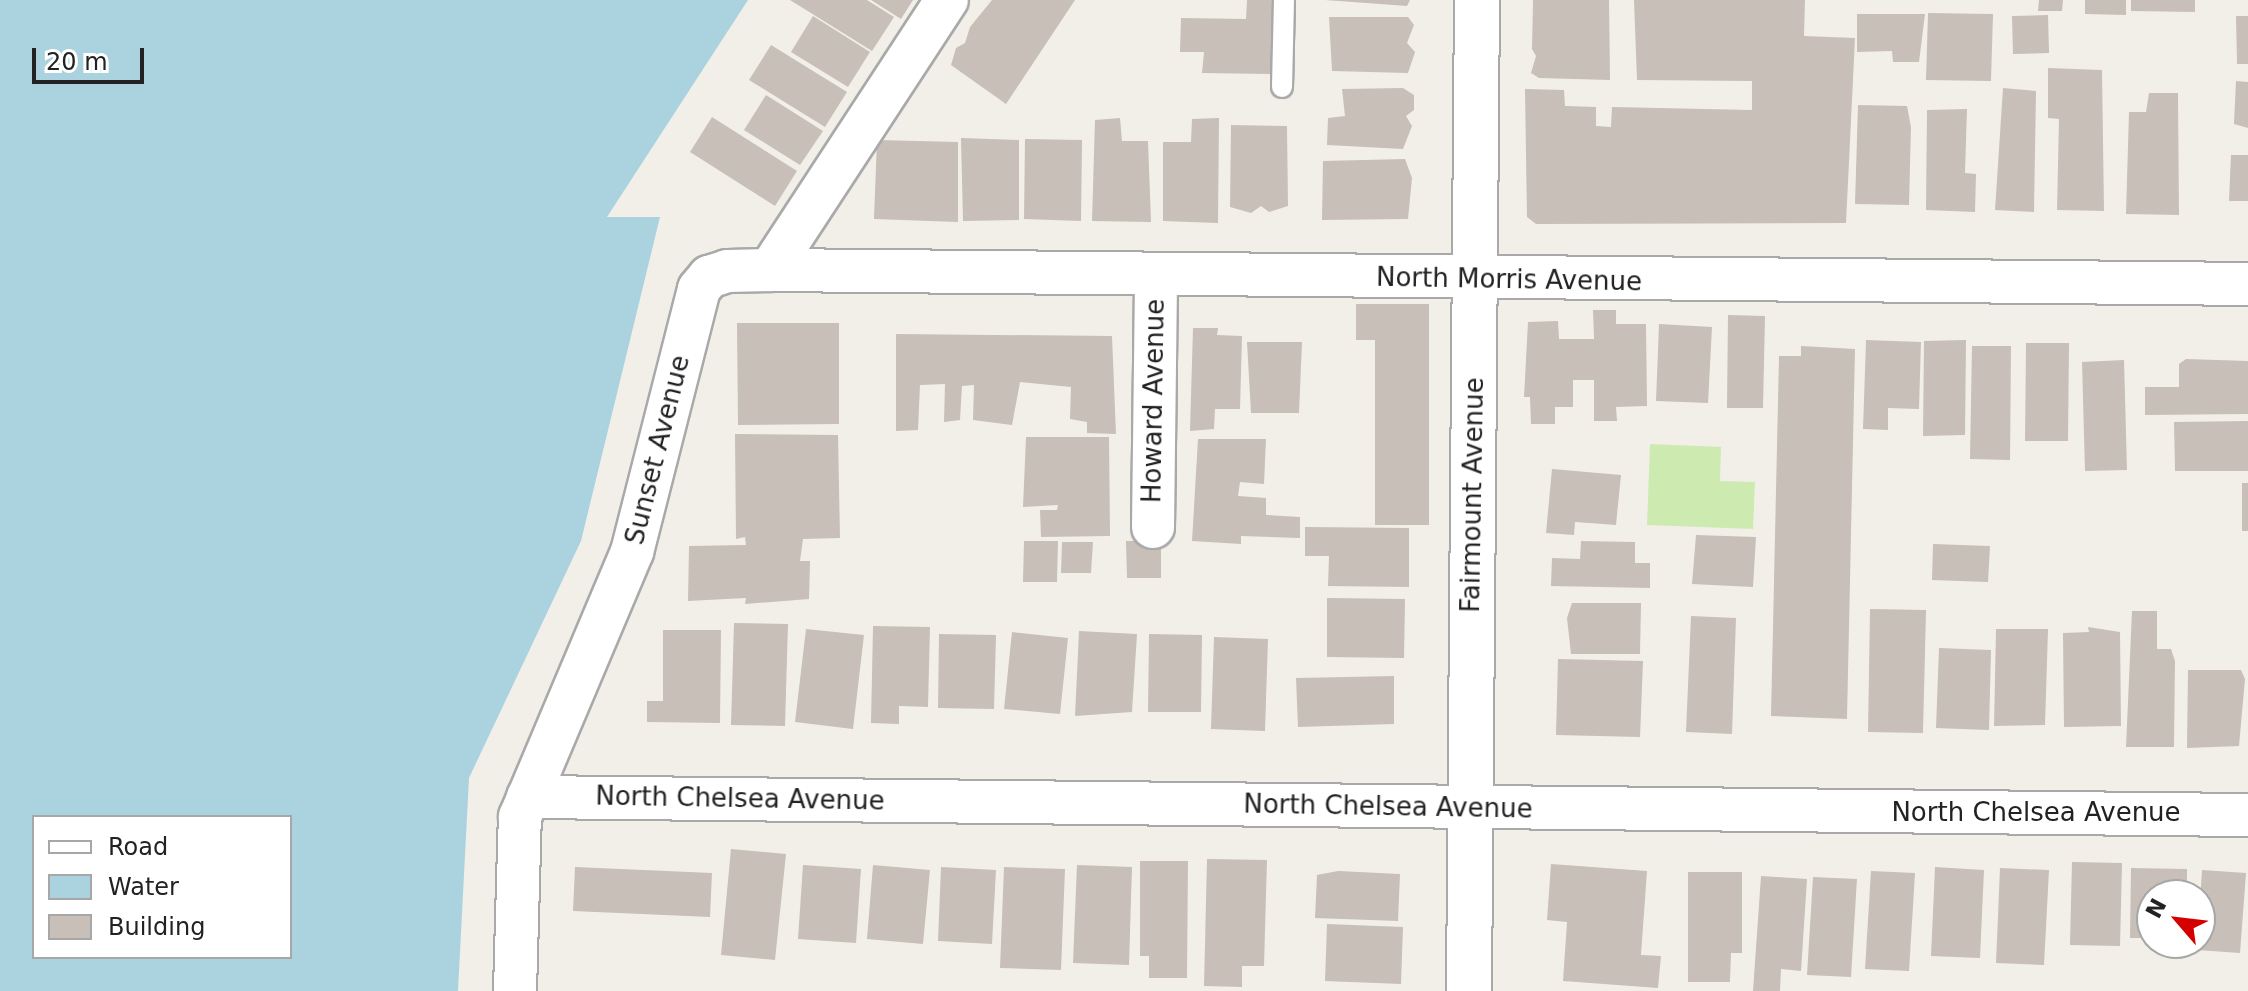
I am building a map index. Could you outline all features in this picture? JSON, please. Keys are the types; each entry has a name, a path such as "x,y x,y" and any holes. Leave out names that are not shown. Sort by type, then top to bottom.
{"street":[{"path":"770,270 947,0"},
{"name":"Fairmount Avenue","path":"1469,991 1477,0"},
{"name":"North Morris Avenue","path":"770,270 1475,280 2248,284"},
{"name":"Sunset Avenue","path":"515,991 517,838 528,797 632,552 699,289 709,277 727,271 770,270"},
{"name":"Howard Avenue","path":"1153,527 1156,275"},
{"name":"North Chelsea Avenue","path":"528,797 2248,815"}],"lane":[{"path":"1282,87 1284,0"}],"green space":[{"path":"1650,444 1721,447 1720,481 1755,482 1753,529 1647,525"}],"water":[{"path":"0,0 748,0 607,217 660,217 581,541 469,778 458,991 0,991"}],"building":[{"path":"790,0 867,0 894,17 872,51"},
{"path":"871,0 913,0 901,19"},
{"path":"992,0 1075,0 1006,104 951,65 956,48 965,43 970,27"},
{"path":"1247,0 1274,0 1275,74 1202,73 1204,52 1180,52 1181,18 1246,19"},
{"path":"1325,0 1410,0 1407,6"},
{"path":"1533,0 1609,0 1610,80 1539,78 1531,73 1536,56 1532,49"},
{"path":"1634,0 1805,0 1804,36 1855,38 1846,223 1536,224 1527,217 1525,89 1564,90 1565,106 1596,107 1596,126 1611,127 1612,107 1752,110 1752,81 1637,80"},
{"path":"2039,0 2063,0 2062,11 2038,11"},
{"path":"2085,0 2126,0 2126,15 2085,14"},
{"path":"2131,0 2195,0 2195,12 2131,11"},
{"path":"1928,13 1993,14 1991,81 1926,80"},
{"path":"1857,14 1925,14 1919,62 1893,62 1892,51 1857,52"},
{"path":"2048,15 2049,53 2013,54 2012,16"},
{"path":"813,16 870,52 848,87 791,52"},
{"path":"2236,16 2248,16 2248,64 2237,64"},
{"path":"1329,17 1408,17 1414,25 1407,43 1415,52 1408,73 1332,71"},
{"path":"771,45 847,92 825,127 749,80"},
{"path":"2048,68 2102,70 2104,211 2057,210 2059,119 2048,118"},
{"path":"2236,81 2248,82 2248,128 2234,124"},
{"path":"1403,88 1414,95 1414,110 1406,116 1412,126 1403,149 1327,145 1328,118 1345,116 1342,89"},
{"path":"2003,88 2036,91 2034,212 1995,210"},
{"path":"2149,93 2178,93 2179,215 2126,214 2129,112 2146,112"},
{"path":"766,95 823,131 800,165 744,130"},
{"path":"1858,105 1907,106 1911,127 1909,205 1855,204"},
{"path":"1967,109 1965,173 1976,174 1975,212 1926,210 1927,110"},
{"path":"712,117 797,171 775,206 690,152"},
{"path":"1120,118 1122,141 1148,141 1151,222 1092,221 1095,120"},
{"path":"1219,118 1218,223 1163,221 1163,142 1191,142 1192,119"},
{"path":"1231,125 1287,126 1288,206 1269,212 1261,206 1251,213 1230,207"},
{"path":"961,138 1019,140 1019,220 963,221"},
{"path":"1025,139 1082,140 1081,221 1024,219"},
{"path":"877,140 958,142 958,222 874,219"},
{"path":"2231,155 2248,155 2248,201 2229,201"},
{"path":"1405,159 1412,178 1408,219 1322,220 1323,161"},
{"path":"1356,304 1429,304 1429,525 1375,525 1375,340 1356,340"},
{"path":"1593,310 1616,310 1616,324 1646,324 1647,406 1616,407 1617,421 1594,421 1594,380 1573,380 1573,407 1555,407 1555,424 1531,424 1530,397 1524,397 1528,322 1558,321 1559,339 1594,339"},
{"path":"1728,315 1765,316 1763,408 1727,408"},
{"path":"737,323 839,323 839,424 738,425"},
{"path":"1659,324 1712,327 1708,403 1656,401"},
{"path":"1193,328 1218,328 1217,335 1242,336 1240,409 1215,409 1214,429 1190,431"},
{"path":"896,334 1112,336 1116,434 1087,433 1087,422 1070,419 1071,387 1020,382 1012,425 973,420 974,385 962,386 960,420 944,422 945,384 920,385 918,430 896,431"},
{"path":"1866,340 1921,342 1919,409 1888,408 1888,430 1863,429"},
{"path":"1966,340 1965,435 1923,436 1924,341"},
{"path":"1247,342 1302,342 1299,413 1251,413"},
{"path":"2026,343 2069,343 2068,441 2025,441"},
{"path":"1801,346 1855,349 1847,719 1771,716 1779,356 1801,356"},
{"path":"1972,346 2011,346 2010,460 1970,459"},
{"path":"2186,359 2248,361 2248,414 2145,415 2145,387 2179,387 2179,364"},
{"path":"2124,360 2127,470 2085,471 2082,362"},
{"path":"2248,421 2248,471 2175,471 2174,422"},
{"path":"735,434 838,435 840,538 803,539 800,561 810,561 809,599 745,604 746,598 688,601 689,546 746,545 745,537 736,539"},
{"path":"1026,437 1109,437 1110,536 1041,537 1040,510 1057,510 1058,505 1023,507"},
{"path":"1198,439 1266,439 1264,484 1240,482 1238,496 1266,498 1266,515 1300,517 1300,538 1241,536 1241,544 1192,541"},
{"path":"1552,469 1621,475 1616,525 1575,522 1574,535 1546,533"},
{"path":"2242,483 2248,483 2248,531 2242,531"},
{"path":"1305,527 1409,528 1409,587 1328,586 1329,556 1305,556"},
{"path":"1696,535 1756,537 1753,587 1692,584"},
{"path":"1024,541 1058,541 1057,582 1023,582"},
{"path":"1126,541 1161,541 1161,578 1127,578"},
{"path":"1581,541 1635,542 1635,563 1650,563 1650,588 1551,586 1552,558 1580,559"},
{"path":"1062,542 1093,542 1091,573 1061,573"},
{"path":"1933,544 1990,546 1988,582 1932,580"},
{"path":"1327,598 1405,599 1404,658 1327,657"},
{"path":"1572,603 1641,603 1640,654 1571,654 1567,618"},
{"path":"1870,609 1926,610 1923,733 1868,732"},
{"path":"2132,611 2157,611 2157,649 2171,649 2175,661 2174,747 2126,747"},
{"path":"1691,616 1736,618 1732,734 1686,732"},
{"path":"734,623 788,624 785,726 731,725"},
{"path":"873,626 930,627 928,707 899,706 899,724 871,723"},
{"path":"2088,627 2120,632 2121,726 2064,727 2063,633 2089,632"},
{"path":"806,629 864,635 853,729 795,722"},
{"path":"1996,629 2048,629 2045,725 1994,726"},
{"path":"663,630 721,630 720,723 647,722 647,701 663,701"},
{"path":"1079,631 1137,634 1132,712 1075,716"},
{"path":"1012,632 1068,638 1060,714 1004,709"},
{"path":"939,634 996,635 994,709 938,708"},
{"path":"1149,634 1202,635 1201,712 1148,712"},
{"path":"1214,637 1268,639 1265,731 1211,729"},
{"path":"1939,648 1991,650 1989,730 1936,728"},
{"path":"1558,659 1643,661 1640,737 1556,735"},
{"path":"2188,670 2241,670 2245,679 2239,746 2187,748"},
{"path":"1394,676 1394,724 1298,727 1296,678"},
{"path":"731,849 786,854 775,960 721,955"},
{"path":"1207,859 1267,860 1264,966 1242,966 1242,987 1204,986"},
{"path":"1140,861 1188,861 1187,978 1149,978 1149,956 1140,956"},
{"path":"2072,862 2122,863 2120,946 2070,945"},
{"path":"1551,864 1647,871 1641,955 1661,956 1658,988 1563,981 1567,922 1547,920"},
{"path":"803,865 861,869 856,943 798,939"},
{"path":"873,865 930,870 923,944 867,939"},
{"path":"1077,865 1132,867 1129,965 1073,963"},
{"path":"575,867 712,873 710,917 573,911"},
{"path":"941,867 996,870 992,944 938,941"},
{"path":"1004,867 1065,869 1061,970 1000,968"},
{"path":"1935,867 1984,870 1980,958 1931,956"},
{"path":"2000,868 2049,870 2044,965 1996,963"},
{"path":"2131,868 2187,869 2187,879 2136,879 2136,938 2130,938"},
{"path":"2202,870 2246,873 2240,953 2216,951 2216,879 2201,879"},
{"path":"1338,871 1400,874 1398,921 1315,918 1317,875"},
{"path":"1871,871 1915,873 1909,971 1865,969"},
{"path":"1688,872 1742,872 1742,953 1731,953 1730,982 1688,982"},
{"path":"1761,876 1807,879 1801,971 1781,969 1780,991 1753,991"},
{"path":"1813,877 1857,879 1851,977 1807,975"},
{"path":"1327,924 1403,927 1401,984 1325,981"}]}
